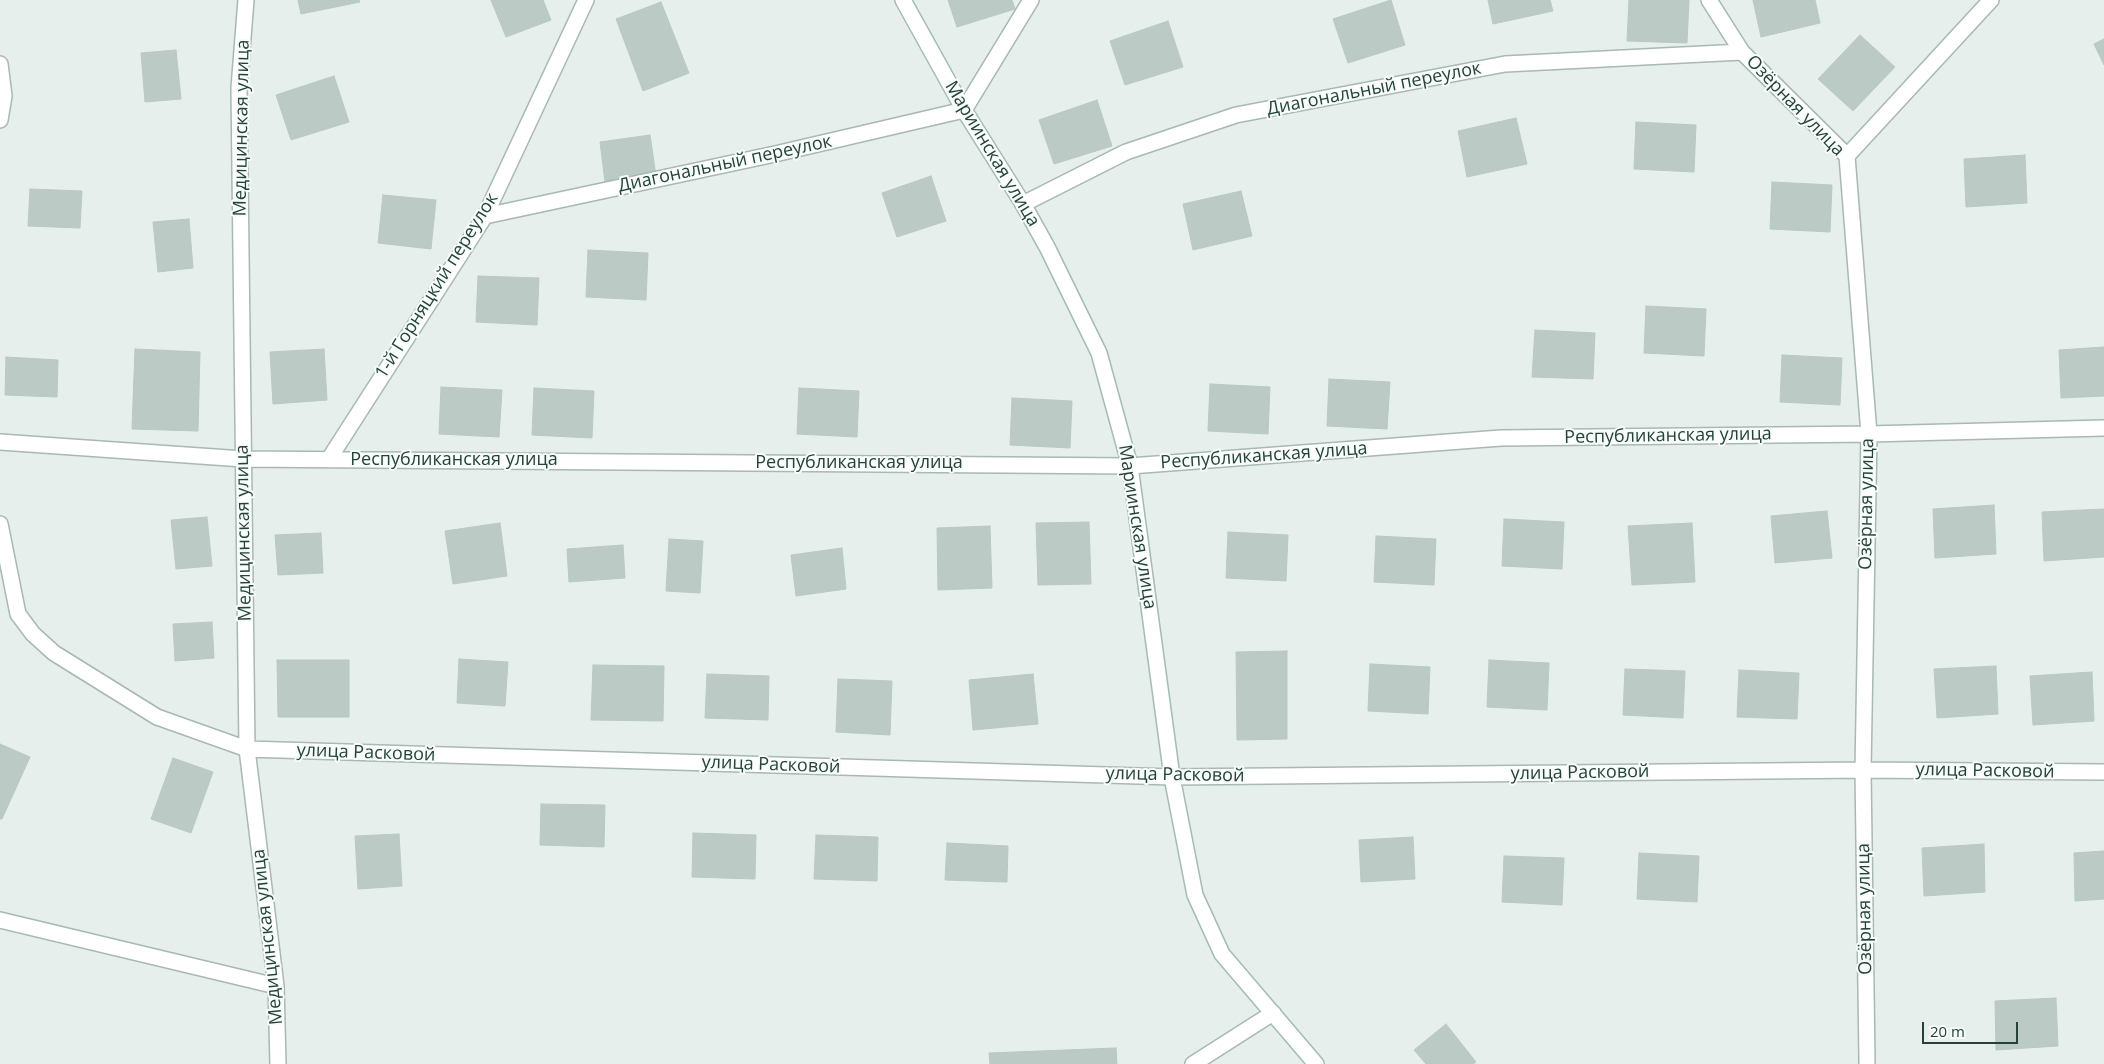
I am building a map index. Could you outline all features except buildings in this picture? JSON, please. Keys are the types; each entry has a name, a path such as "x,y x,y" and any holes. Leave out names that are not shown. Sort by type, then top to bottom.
{"street":[{"name":"Медицинская улица","path":"246,0 239,88 247,749 276,986 278,1064"},
{"name":"1-й Горняцкий переулок","path":"329,459 485,216 586,0"},
{"name":"Мариинская улица","path":"903,0 964,110 1023,204 1047,247 1099,353 1130,466 1172,777 1195,896 1208,928 1222,954 1316,1064"},
{"path":"964,110 1031,0"},
{"name":"Озёрная улица","path":"1708,0 1742,52 1847,156 1869,434 1863,770 1869,1063"},
{"path":"1847,156 1991,0"},
{"name":"Диагональный переулок","path":"1023,204 1126,152 1236,115 1506,64 1742,52"},
{"path":"0,64 4,96 0,120"},
{"name":"Диагональный переулок","path":"485,216 775,154 964,110"},
{"name":"Республиканская улица","path":"0,442 243,459 1130,466 1501,438 1869,434 2104,428"},
{"name":"улица Расковой","path":"0,524 18,614 33,634 54,653 157,717 247,749 1172,777 1863,770 2104,772"},
{"path":"0,920 276,986"},
{"path":"1193,1064 1273,1013"}]}
